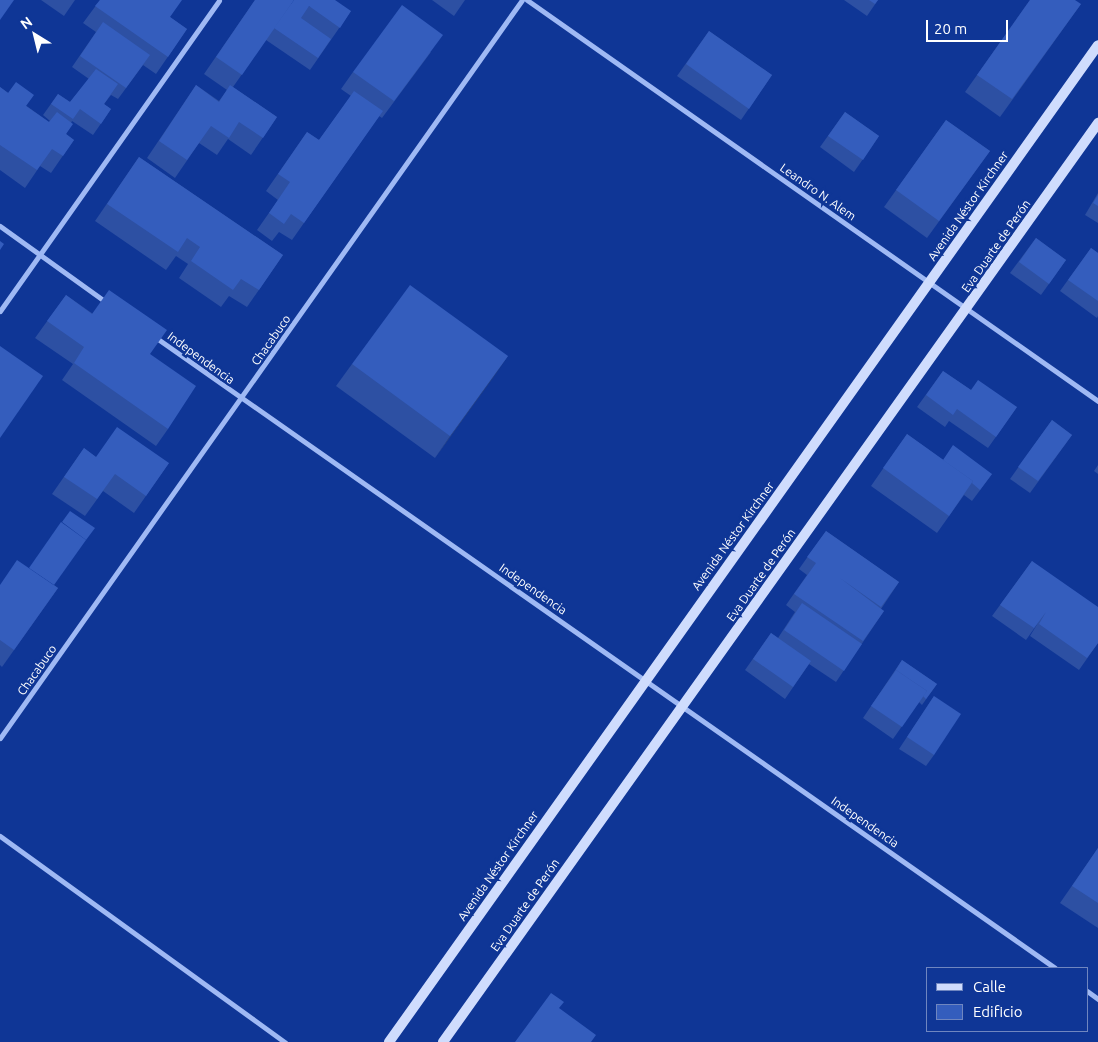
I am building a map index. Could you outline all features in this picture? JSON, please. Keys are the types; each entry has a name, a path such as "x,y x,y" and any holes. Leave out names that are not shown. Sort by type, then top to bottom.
{"street":[{"path":"0,311 219,0"},
{"name":"Chacabuco","path":"0,738 242,399 522,0"},
{"name":"Leandro N. Alem","path":"527,0 1098,401"},
{"name":"Avenida Néstor Kirchner","path":"389,1042 1098,45"},
{"name":"Eva Duarte de Perón","path":"443,1042 1098,123"},
{"path":"0,226 113,307"},
{"name":"Independencia","path":"145,330 646,679 1054,967"},
{"path":"0,836 285,1042"}],"building":[{"path":"0,0 14,0 0,20"},
{"path":"100,0 182,0 170,17 187,29 168,57 95,6"},
{"path":"255,0 294,0 242,75 216,57"},
{"path":"294,0 335,0 351,11 340,28 309,6 301,18 331,39 318,58 274,28"},
{"path":"869,0 878,0 875,4"},
{"path":"1030,0 1075,0 1081,4 1012,99 977,75"},
{"path":"402,5 443,35 394,101 353,72"},
{"path":"103,22 150,55 126,88 80,56"},
{"path":"709,31 772,75 749,109 686,64"},
{"path":"96,69 118,84 104,104 111,109 101,124 80,109 73,119 51,104 58,94 70,102"},
{"path":"16,82 34,95 26,106 49,122 57,112 73,124 66,134 74,140 63,156 52,149 37,170 0,145 0,87 8,93"},
{"path":"196,85 219,102 230,85 277,117 263,138 239,122 229,138 211,126 187,160 159,141"},
{"path":"354,91 383,111 304,223 291,214 284,224 269,213 290,182 278,174 307,132 319,140"},
{"path":"845,112 879,136 863,160 828,136"},
{"path":"946,120 990,151 939,221 896,190"},
{"path":"139,157 283,255 259,290 241,279 233,290 191,261 200,247 187,238 178,252 107,204"},
{"path":"1098,195 1098,206 1093,203"},
{"path":"1036,238 1066,260 1049,284 1019,262"},
{"path":"0,241 4,244 0,250"},
{"path":"1091,248 1098,253 1098,301 1068,280"},
{"path":"410,285 508,356 450,436 352,364"},
{"path":"109,290 167,330 150,354 196,386 168,429 74,363 84,347 47,321 66,295 92,314"},
{"path":"0,346 43,376 0,438"},
{"path":"943,371 971,390 978,380 1017,407 996,437 957,409 953,415 926,395"},
{"path":"1052,420 1072,435 1038,481 1018,467"},
{"path":"117,427 169,463 146,496 115,474 97,499 64,477 84,448 96,457"},
{"path":"907,434 973,481 949,516 883,468"},
{"path":"953,445 992,474 980,490 972,483 973,481 943,460"},
{"path":"70,511 95,528 86,540 62,522"},
{"path":"61,522 86,540 54,585 29,568"},
{"path":"826,531 899,582 881,607 840,578 884,611 863,641 794,594 816,563 807,557"},
{"path":"17,560 58,588 14,650 0,640 0,585"},
{"path":"1032,561 1098,607 1098,643 1087,658 1039,624 1046,612 1034,628 1000,605"},
{"path":"802,603 862,644 844,671 784,630"},
{"path":"771,633 811,661 793,687 753,659"},
{"path":"902,660 937,684 926,699 923,696 927,691 896,670 892,676"},
{"path":"896,670 927,691 902,727 871,706"},
{"path":"934,696 961,714 934,755 907,737"},
{"path":"1098,848 1098,903 1072,886"},
{"path":"551,993 564,1002 559,1008 596,1035 591,1042 515,1042"}]}
